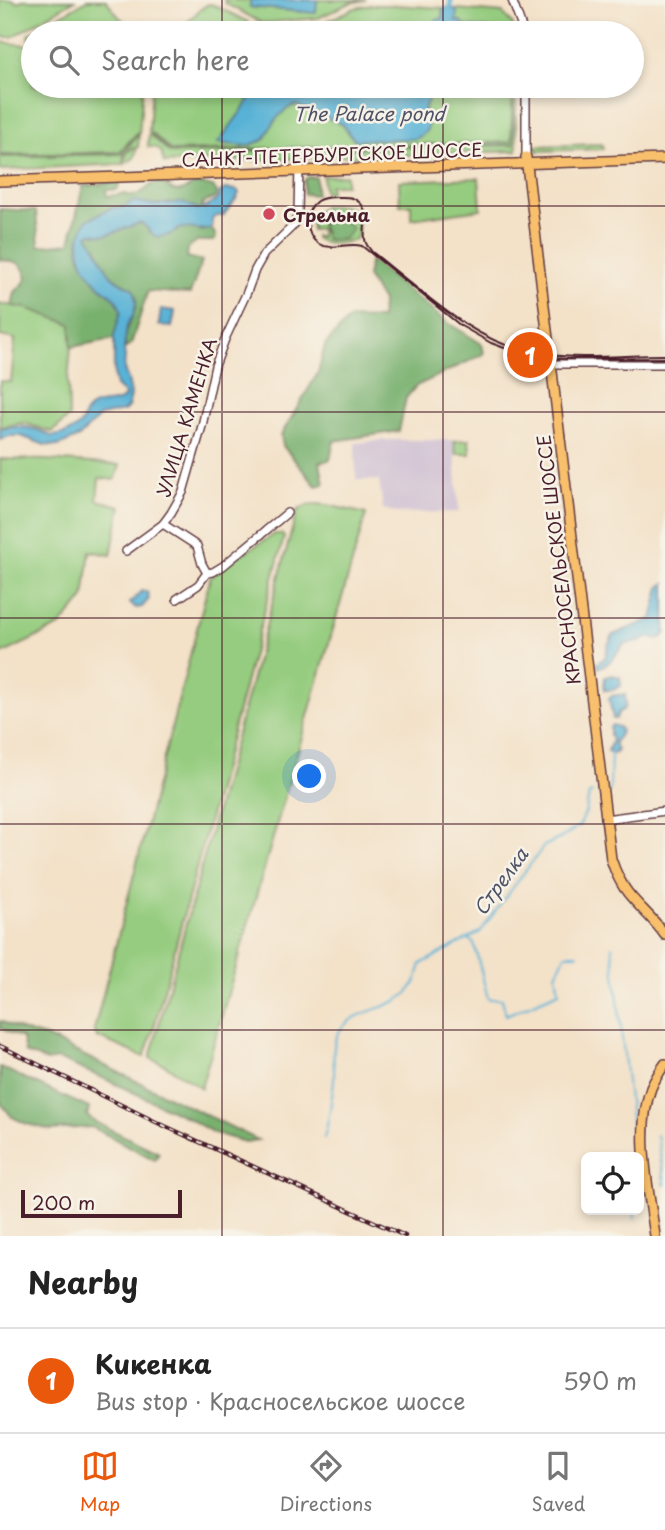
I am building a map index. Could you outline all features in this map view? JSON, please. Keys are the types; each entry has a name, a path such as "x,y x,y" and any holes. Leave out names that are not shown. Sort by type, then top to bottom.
{"main road":[{"name":"САНКТ-ПЕТЕРБУРГСКОЕ ШОССЕ","path":"0,181 665,153"},
{"name":"САНКТ-ПЕТЕРБУРГСКОЕ ШОССЕ","path":"527,160 665,159"},
{"name":"КРАСНОСЕЛЬСКОЕ ШОССЕ","path":"527,160 611,859 628,893 665,935"},
{"name":"САНКТ-ПЕТЕРБУРГСКОЕ ШОССЕ","path":"0,175 298,168"},
{"path":"654,1235 643,1144 644,1127 651,1089 665,1063"}],"street":[{"path":"512,0 520,21"},
{"path":"526,98 527,160"},
{"name":"УЛИЦА КАМЕНКА","path":"127,551 163,524 183,492 202,426 215,366 255,270 264,254 294,225 298,213 298,168"},
{"path":"550,364 665,364"},
{"path":"177,599 198,586 207,573 223,566 287,513"},
{"path":"163,524 197,546 207,573"},
{"path":"605,818 665,811"}],"shaded area":[{"path":"454,440 459,512 397,513 383,509 379,480 356,480 355,443"}],"green space":[{"path":"0,0 14,0 17,3 22,0 75,0 39,21 21,21 21,32 12,37 0,37"},
{"path":"87,0 106,0 125,21 51,21"},
{"path":"224,0 250,0 250,7 315,13 317,0 366,0 350,3 318,18 284,21 258,21 226,4"},
{"path":"209,4 214,5 246,21 189,21"},
{"path":"395,5 443,8 440,21 327,21 355,8"},
{"path":"457,9 503,13 510,21 456,21"},
{"path":"0,42 21,45 21,98 142,98 138,147 134,158 125,164 127,154 134,148 132,147 124,154 123,164 0,170"},
{"path":"151,98 249,98 219,143 247,146 264,140 272,122 291,105 337,121 355,140 414,139 428,127 425,108 429,98 515,98 516,151 352,157 331,155 164,163 161,151 148,147"},
{"path":"512,102 514,145 170,153 151,135 152,133 171,151 511,142"},
{"path":"138,132 121,154 0,157 119,152"},
{"path":"602,144 603,149 537,151 534,146"},
{"path":"346,175 346,185 330,185 330,193 324,193 323,176"},
{"path":"308,177 316,177 316,195 304,194 304,181"},
{"path":"479,178 481,209 411,219 411,205 400,205 399,181"},
{"path":"119,182 117,190 106,190 107,196 134,196 157,183 177,191 202,184 213,187 217,192 216,197 198,209 182,202 154,205 135,201 87,220 79,244 80,258 95,281 115,297 121,311 114,339 71,347 71,324 26,308 12,306 15,292 27,278 18,263 0,260 0,209 36,211 39,246 70,243 83,186"},
{"path":"325,206 346,207 354,211 359,226 356,239 335,244 324,243 315,238 320,237 322,230 312,230 312,218"},
{"path":"331,218 348,223 352,229 344,239 326,239 321,226 322,220"},
{"path":"140,223 145,225 150,233 175,232 181,228 203,231 210,228 216,238 214,241 198,241 188,248 187,257 202,261 190,294 148,291 131,344 126,348 125,334 135,309 135,293 109,273 88,235 106,235"},
{"path":"370,260 445,321 482,344 484,354 416,386 406,398 399,431 334,441 330,460 320,462 324,484 316,486 283,446 281,435 318,373 325,345 350,318 381,319 382,301 367,277"},
{"path":"41,291 71,324 69,417 52,432 24,423 0,427 0,381 11,382 15,339 0,336 0,304 26,308"},
{"path":"469,440 470,454 456,454 454,441"},
{"path":"0,459 120,465 115,480 99,478 97,500 121,506 111,555 90,551 84,598 60,626 0,655"},
{"path":"315,504 366,514 201,1088 150,1058 297,511"},
{"path":"275,534 284,537 144,1057 97,1037 94,1030 210,578 232,560"},
{"path":"0,1021 46,1037 258,1140 245,1142 214,1133 184,1116 58,1059 47,1061 25,1053 22,1038 0,1028"},
{"path":"0,1067 89,1108 87,1116 97,1123 159,1153 155,1160 92,1127 51,1130 12,1117 0,1102"}],"water":[{"path":"250,0 317,0 316,13 250,7"},
{"path":"443,8 457,9 456,21 436,21 442,19"},
{"name":"The Palace pond","path":"429,98 424,109 427,128 414,139 355,140 342,124 296,105 281,114 264,140 247,146 218,143 249,100"},
{"path":"225,189 237,190 239,193 223,216 212,219 212,226 208,230 181,228 169,235 157,237 140,223 106,235 88,235 109,273 132,288 135,293 136,303 133,316 127,325 124,349 124,370 131,395 128,407 124,411 100,416 79,437 59,446 45,445 21,436 9,436 0,440 0,429 13,427 33,428 51,436 60,435 76,428 91,407 124,398 125,394 116,386 114,377 114,336 121,311 115,298 87,271 80,255 80,238 87,220 135,201 154,205 182,202 198,209 205,208 219,198 220,192"},
{"path":"161,309 175,311 172,327 159,325"},
{"path":"665,583 665,634 661,638 652,637 623,645 610,661 598,668 597,663 605,658 613,635 652,619 660,587"},
{"path":"142,591 147,592 149,599 142,607 136,608 130,603"},
{"path":"605,677 620,677 621,686 605,690"},
{"path":"625,694 626,705 616,719 613,719 609,698"},
{"path":"612,725 619,727 620,735 614,742 617,751 611,754 608,751 612,740"}],"waterway":[{"path":"449,13 451,0"},
{"name":"Стрелка","path":"608,792 611,752"},
{"name":"Стрелка","path":"324,1138 333,1087 335,1044 339,1032 354,1018 403,996 415,983 421,964 480,932 544,846 580,825 589,794 593,793"},
{"path":"470,940 474,943 488,999 502,999 506,1015 559,992 556,974 566,954 578,954"},
{"path":"612,946 631,1118 632,1152"},
{"path":"657,1135 665,1185"}],"tram line":[{"path":"665,355 556,356 517,349 494,340 451,315 372,252 366,244 363,206 357,200 347,197 324,198 317,201 310,210 309,229 319,244 329,247 362,246 461,326 491,343 537,357 665,358"}],"railway":[{"path":"0,1046 156,1122 405,1236"}],"place":[{"name":"Стрельна","path":"269,214"},
{"name":"Кикенка","path":"530,355"}]}
